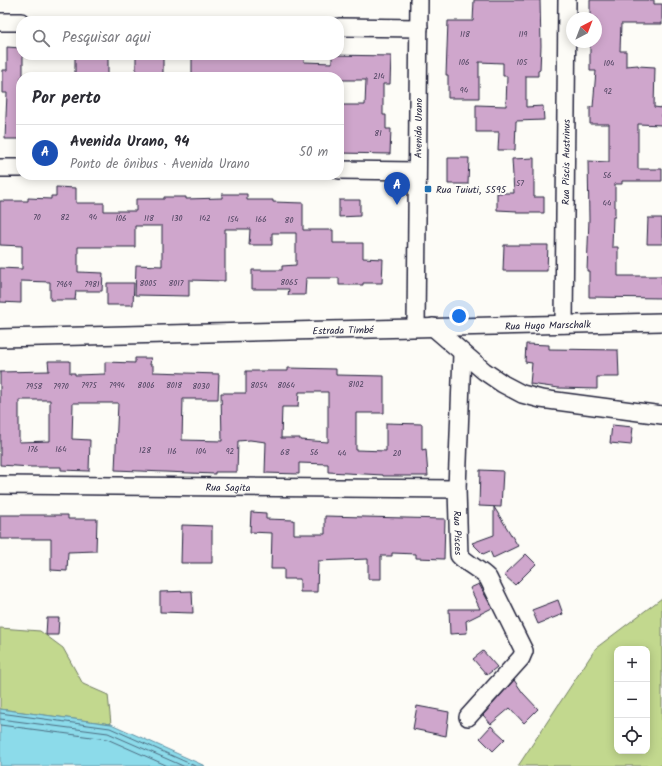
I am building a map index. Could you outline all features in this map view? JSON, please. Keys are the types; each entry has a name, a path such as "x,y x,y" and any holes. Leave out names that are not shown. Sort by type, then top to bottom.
{"street":[{"name":"Avenida Urano","path":"416,327 419,0"},
{"name":"Rua Piscis Austrinus","path":"564,324 567,0"},
{"path":"0,22 16,22"},
{"path":"344,27 419,28"},
{"path":"0,168 16,168"},
{"path":"344,170 417,171"},
{"name":"Rua Hugo Marschalk","path":"433,327 662,322"},
{"path":"433,327 484,371 503,384 522,394 541,399 662,415"},
{"name":"Estrada Timbé","path":"0,338 433,327"},
{"name":"Rua Pisces","path":"462,353 457,489 459,555 464,561 488,578 524,651 521,658 468,717"},
{"name":"Rua Sagita","path":"0,485 457,489"}],"green space":[{"path":"662,598 662,766 518,766 596,648"},
{"path":"0,628 40,631 63,648 83,684 108,695 111,724 0,709"}],"water":[{"path":"0,709 111,724 205,766 0,766"}],"building":[{"path":"474,0 540,0 540,70 538,71 538,76 526,76 526,107 543,106 544,120 516,121 515,150 498,150 499,132 476,132 476,105 506,106 507,76 503,76 503,63 479,62 479,98 448,98 448,75 446,75 448,21 473,21"},
{"path":"590,0 654,0 654,4 662,4 662,24 621,24 620,51 626,51 626,66 638,65 655,67 654,107 662,108 662,125 638,124 638,169 662,169 662,181 622,181 622,184 615,184 615,217 613,217 612,247 618,247 618,276 662,276 662,298 589,297 589,271 587,271 589,219 588,161 609,162 609,124 590,124 590,107 593,107 596,71 590,71 590,48 602,48 602,12 590,12"},
{"path":"7,47 16,48 16,60 23,60 23,72 16,72 16,139 5,139 7,93 3,93 3,70 7,70"},
{"path":"344,55 391,56 390,84 383,84 383,115 386,115 386,129 391,129 390,154 344,153 344,105 365,105 366,80 344,80 344,72 192,72 192,60 304,60 304,62 332,63 332,60 344,60"},
{"path":"75,60 108,60 108,72 75,72"},
{"path":"136,60 163,60 163,72 136,72"},
{"path":"448,158 469,158 468,184 448,184"},
{"path":"534,158 534,197 544,197 544,213 517,213 517,211 497,210 497,193 514,193 512,159"},
{"path":"56,187 76,188 76,203 104,203 104,211 136,211 136,199 164,199 164,197 186,197 186,199 222,198 222,194 247,194 247,200 273,200 273,202 303,203 303,230 333,230 333,243 363,243 363,258 383,259 382,283 339,285 339,278 306,278 305,295 288,295 289,289 252,289 252,270 282,270 282,266 296,265 296,233 272,233 272,245 249,245 250,229 225,229 225,281 189,280 189,296 135,295 136,265 162,266 162,226 135,226 135,247 78,247 78,272 103,273 102,291 76,291 75,300 50,300 50,282 21,281 21,303 0,302 0,268 22,269 22,246 0,245 0,201 28,201 28,198 51,199 51,196 56,196"},
{"path":"339,200 360,200 360,216 339,217"},
{"path":"648,218 662,218 662,244 647,244"},
{"path":"504,245 548,245 547,271 503,271"},
{"path":"107,283 134,283 133,305 107,305"},
{"path":"526,344 549,345 549,349 618,350 619,377 597,377 597,389 559,388 530,384 532,363 525,362"},
{"path":"135,358 151,358 150,365 153,365 153,372 219,374 218,399 183,399 182,440 222,441 221,393 246,393 246,371 288,371 288,368 336,369 336,375 384,376 384,413 356,413 356,450 386,451 386,423 422,424 422,450 426,449 428,476 383,476 328,472 328,464 299,463 299,474 265,473 266,442 250,440 238,441 237,472 215,472 215,474 115,470 118,403 73,403 72,439 90,440 89,471 61,470 61,467 0,465 0,372 49,371 48,361 70,361 70,373 75,373 75,375 105,374 105,362 135,363","holes":["299,392 328,392 328,442 300,440 300,438 281,438 282,407 298,407","19,400 50,400 50,441 19,442"]},
{"path":"612,425 633,427 631,445 610,443"},
{"path":"480,470 503,471 501,507 479,506"},
{"path":"494,507 518,546 493,558 490,551 483,554 472,543 494,535"},
{"path":"251,512 266,513 266,519 294,520 294,534 325,534 325,516 445,519 444,559 416,558 416,554 392,553 392,556 381,556 381,579 368,579 368,559 318,561 317,592 300,592 300,579 284,579 284,569 271,569 272,533 250,532"},
{"path":"0,515 68,515 68,519 97,519 96,551 68,552 67,571 51,570 51,539 0,539"},
{"path":"182,525 212,526 212,563 181,563"},
{"path":"526,554 536,564 515,585 504,575"},
{"path":"479,584 492,608 466,621 467,633 450,634 449,609 480,609 470,588"},
{"path":"192,591 193,613 160,612 160,592"},
{"path":"558,600 563,614 538,624 532,610"},
{"path":"47,618 59,618 58,635 46,635"},
{"path":"483,651 497,667 487,675 473,659"},
{"path":"514,680 523,693 538,709 524,723 510,708 491,724 483,715"},
{"path":"417,706 449,712 446,736 413,729"},
{"path":"491,726 505,739 493,751 480,738"}],"place":[{"name":"Rua Tuiuti, 5595","path":"428,189"},
{"name":"Avenida Urano, 94","path":"397,205"}]}
